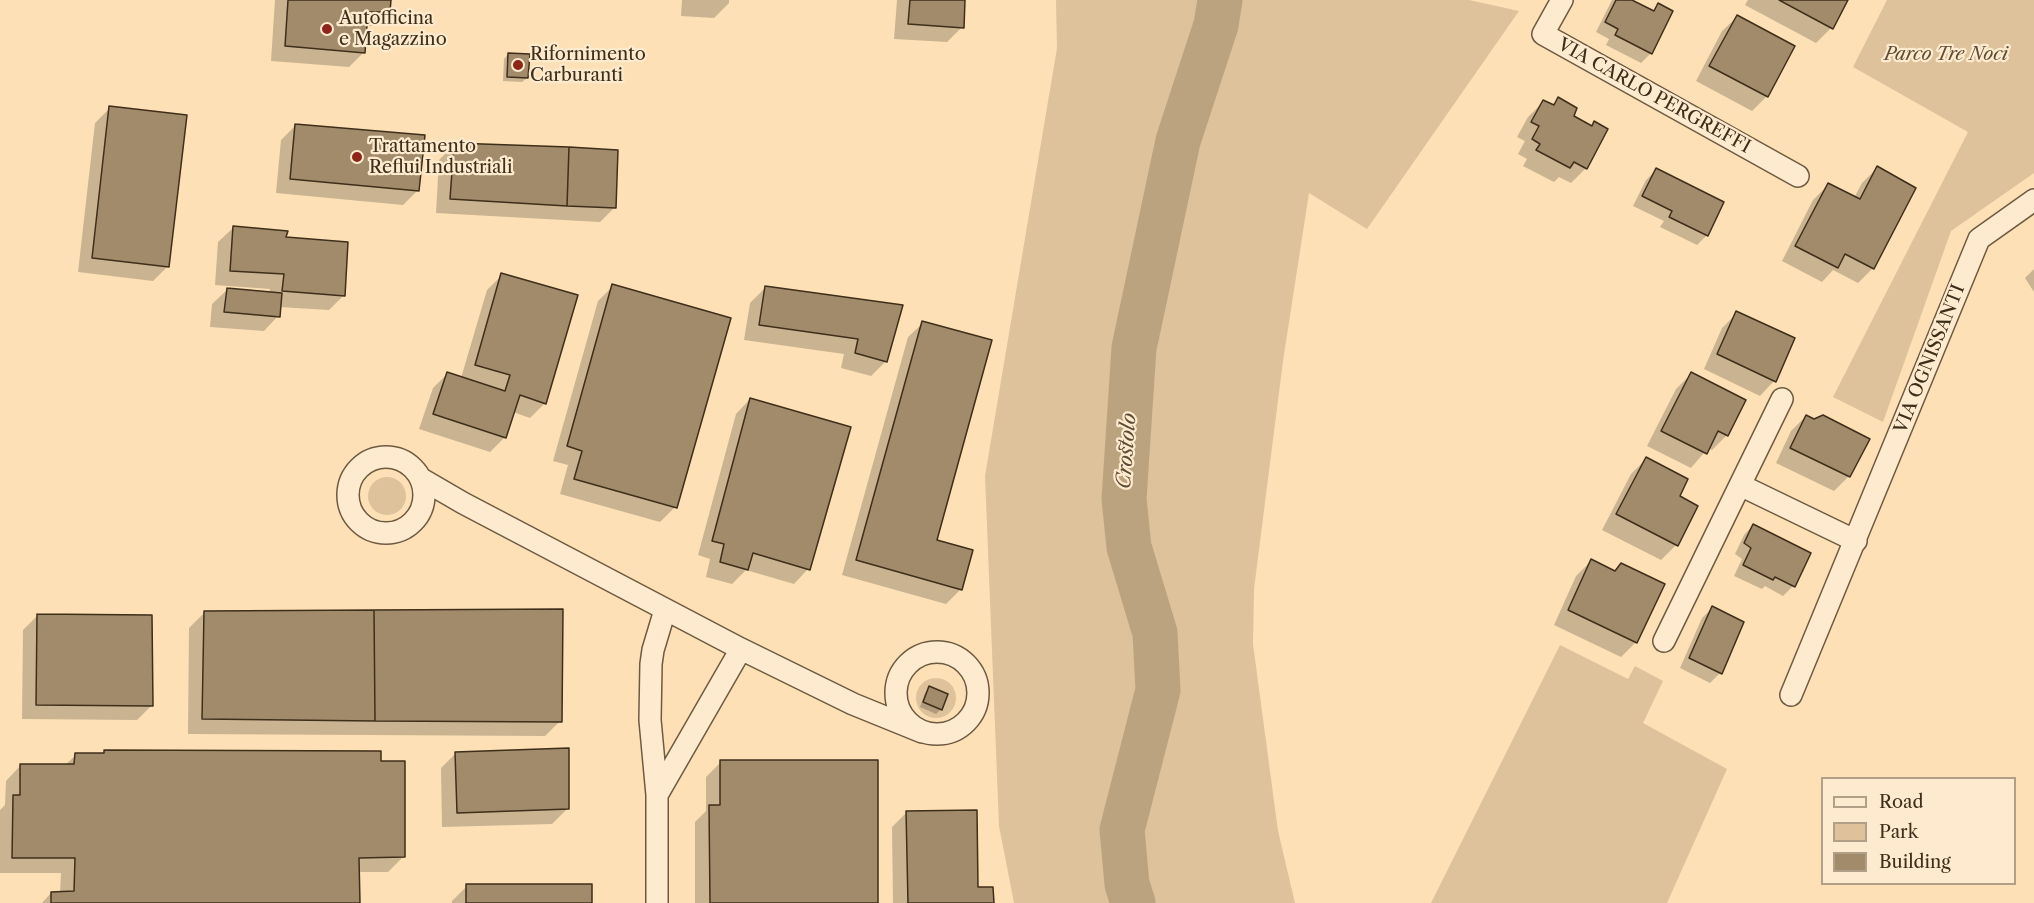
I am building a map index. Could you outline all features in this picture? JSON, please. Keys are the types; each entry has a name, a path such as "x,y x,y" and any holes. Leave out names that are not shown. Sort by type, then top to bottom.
{"street":[{"name":"VIA CARLO PERGREFFI","path":"1562,0 1543,34 1798,176"},
{"name":"VIA OGNISSANTI","path":"1791,695 1979,239 2034,200"},
{"path":"1664,641 1782,399"},
{"path":"389,457 402,460 413,467 420,478 424,497 422,507 416,519 406,527 394,532 381,532 369,528 358,520 351,510 348,497 349,484 355,472 376,458 389,457"},
{"path":"420,478 463,503 741,649 853,704 922,732 936,735 950,733 963,726 972,716 977,703 978,688 974,675 966,663 954,656 941,652 927,653 914,658 903,668 897,680 895,693 902,717 922,732"},
{"path":"1740,485 1856,541"},
{"path":"422,507 463,503"},
{"path":"657,903 657,795 650,720 651,664 652,650 665,610"},
{"path":"657,795 741,649"},
{"path":"853,704 878,697 897,680"}],"green space":[{"path":"1056,0 1469,0 1519,11 1367,229 1309,193 1283,361 1254,589 1253,644 1278,831 1295,903 1014,903 999,826 985,476 1057,48"},
{"name":"Parco Tre Noci","path":"1887,0 2034,0 2034,173 1951,231 1883,422 1833,397 1968,132 1853,67"},
{"path":"387,477 401,482 406,496 401,510 387,515 373,510 368,496 373,482"},
{"path":"1560,645 1628,679 1635,666 1663,681 1643,723 1727,769 1667,903 1431,903"},
{"path":"936,678 944,679 950,684 955,690 955,706 950,712 944,717 936,718 928,717 922,712 917,706 916,698 917,690 922,684 928,679"}],"building":[{"name":"Autofficina e Magazzino","path":"288,0 391,0 390,12 368,12 365,53 285,46"},
{"path":"910,0 965,0 964,28 908,24"},
{"path":"1616,0 1632,0 1654,11 1658,3 1673,11 1652,54 1615,35 1618,29 1605,22"},
{"path":"1779,0 1848,0 1833,29"},
{"path":"1737,15 1795,46 1768,97 1709,66"},
{"name":"Rifornimento Carburanti","path":"508,53 530,54 528,78 507,77"},
{"path":"1558,97 1577,108 1574,116 1592,126 1594,121 1608,129 1587,169 1574,162 1570,168 1536,150 1540,144 1532,139 1539,126 1531,122 1543,100 1554,105"},
{"path":"109,106 187,115 169,267 92,258"},
{"name":"Trattamento Reflui Industriali","path":"295,124 425,135 419,191 290,179"},
{"path":"454,143 569,147 567,206 450,199"},
{"path":"569,147 618,150 616,208 567,206"},
{"path":"1877,166 1916,188 1874,269 1845,254 1838,268 1795,246 1828,183 1860,199"},
{"path":"1656,168 1724,202 1708,236 1669,217 1672,211 1642,196"},
{"path":"233,226 288,231 286,237 348,242 345,296 282,291 284,274 230,271"},
{"path":"501,273 578,295 546,404 520,395 506,438 433,414 447,372 505,391 510,375 475,365"},
{"path":"612,284 731,318 677,508 574,479 582,451 567,446"},
{"path":"765,286 903,305 887,362 855,353 858,339 759,325"},
{"path":"227,288 282,293 280,317 224,312"},
{"path":"1736,311 1795,338 1776,382 1717,354"},
{"path":"922,321 992,340 937,540 973,550 962,590 856,560"},
{"path":"1691,372 1746,400 1728,436 1718,431 1707,454 1661,431"},
{"path":"750,398 851,427 810,570 753,553 748,570 720,562 724,544 712,541"},
{"path":"1806,415 1814,419 1823,415 1870,439 1850,477 1790,448"},
{"path":"1646,457 1688,479 1680,496 1698,506 1678,546 1616,514"},
{"path":"1753,524 1811,553 1795,587 1775,577 1773,580 1743,565 1751,548 1744,543"},
{"path":"1591,559 1615,571 1621,563 1665,584 1637,643 1568,610"},
{"path":"1712,606 1744,622 1722,674 1689,658"},
{"path":"563,609 562,722 375,721 374,610"},
{"path":"374,610 375,721 202,719 204,611"},
{"path":"37,614 152,615 153,706 36,705"},
{"path":"929,686 948,694 942,710 923,702"},
{"path":"569,748 569,809 457,813 455,752"},
{"path":"104,750 381,751 381,761 405,761 405,857 359,858 360,903 51,903 51,892 74,891 75,858 12,858 13,795 20,795 20,764 74,764 75,753 104,753"},
{"path":"720,760 878,760 878,903 710,903 709,805 720,805"},
{"path":"977,810 978,887 993,887 994,903 908,903 906,811"},
{"path":"466,884 592,884 592,903 466,903"}],"waterway":[{"name":"Crostolo","path":"1133,903 1127,884 1122,830 1158,690 1155,633 1129,547 1124,499 1134,348 1178,141 1216,25 1220,0"}],"place":[{"name":"Autofficina e Magazzino","path":"327,29"},
{"name":"Rifornimento Carburanti","path":"518,65"},
{"name":"Trattamento Reflui Industriali","path":"357,157"}]}
